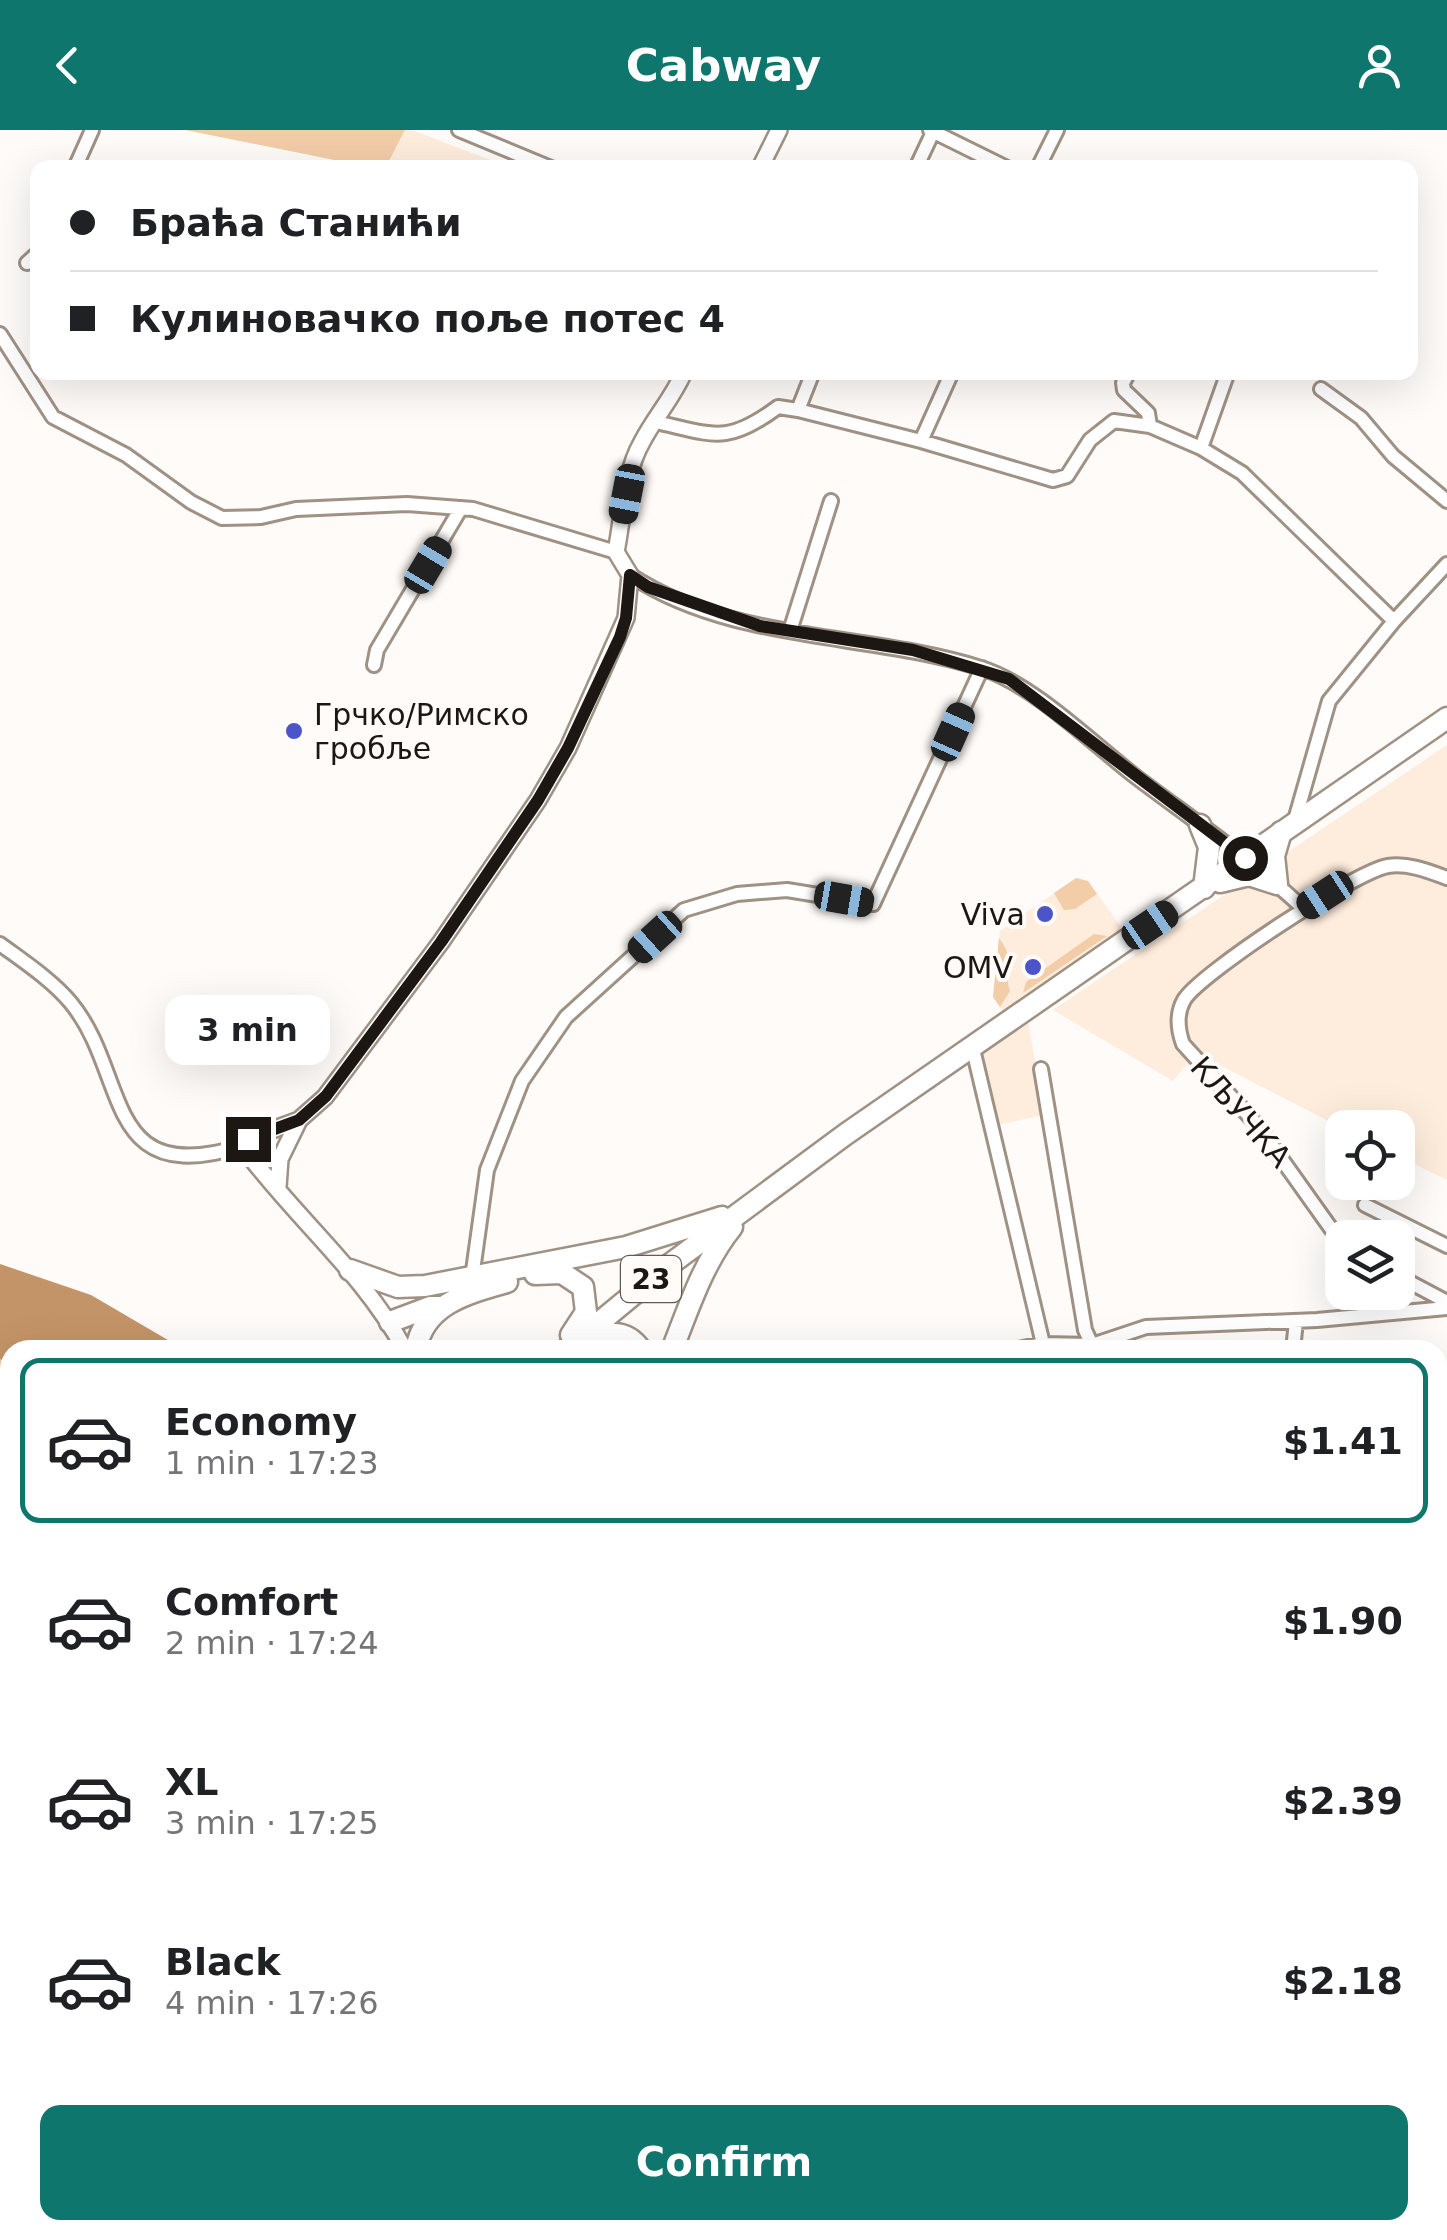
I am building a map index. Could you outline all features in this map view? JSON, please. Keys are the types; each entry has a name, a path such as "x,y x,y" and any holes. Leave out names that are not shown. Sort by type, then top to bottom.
{"main road":[{"name":"23","path":"576,1340 669,1265 972,1045 1447,718"},
{"path":"1200,825 1208,847 1204,888 1249,875 1276,884 1274,856 1288,826"},
{"path":"350,1270 398,1287 424,1286 626,1247 740,1213"},
{"path":"676,1340 703,1273 740,1213"},
{"path":"419,1340 423,1324 443,1307 466,1296 546,1272 568,1275 583,1288 587,1308 571,1340"},
{"path":"387,1318 424,1286"},
{"path":"387,1318 430,1306 443,1307"},
{"path":"591,1340 609,1333 634,1340"}],"street":[{"path":"79,160 92,130"},
{"path":"459,130 532,160"},
{"path":"764,160 779,130"},
{"path":"1042,160 1057,130"},
{"path":"919,160 931,131 991,160"},
{"path":"0,334 53,417 126,454 191,502 222,518 260,517 296,509 407,504 494,514 616,552 630,575 648,587 760,626 913,650 1009,679 1245,858 1304,909 1356,876 1391,866 1410,866 1447,878"},
{"path":"616,552 641,442 680,380"},
{"path":"798,410 809,380"},
{"path":"921,441 948,380"},
{"path":"1124,380 1124,390 1148,413 1150,426"},
{"path":"1201,448 1225,380"},
{"path":"1322,390 1361,418 1393,456 1447,501"},
{"path":"656,422 722,435 750,428 778,408 798,410 1059,480 1068,476 1090,440 1108,424 1122,421 1150,426 1201,448 1242,473 1394,620"},
{"path":"790,631 832,500"},
{"path":"374,665 377,650 461,508"},
{"path":"1288,826 1329,701 1394,620 1447,564"},
{"path":"0,944 70,1002 121,1111 133,1132 150,1147 169,1154 208,1154 242,1146 248,1139 299,1120 326,1096 441,942 538,800 568,748 620,637 630,575"},
{"path":"472,1278 488,1170 522,1081 566,1016 684,910 737,894 788,890 873,904 982,668"},
{"name":"КЉУЧКА","path":"1304,909 1192,990 1182,1004 1179,1032 1196,1060 1283,1158 1326,1220"},
{"path":"972,1045 1042,1340"},
{"path":"1041,1069 1090,1340"},
{"path":"278,1188 280,1159 299,1120"},
{"path":"242,1146 350,1270 399,1340"},
{"path":"1365,1205 1447,1246"},
{"path":"1415,1286 1447,1305"},
{"path":"1111,1340 1146,1327 1296,1321 1447,1305"},
{"path":"1294,1340 1296,1321"}],"shaded area":[{"path":"185,130 405,130 390,160 334,160"},
{"path":"405,130 412,130 490,160 390,160"},
{"path":"1447,745 1447,1180 1415,1164 1415,1110 1325,1110 1325,1119 1210,1060 1186,1065 1173,1081 1053,1010"},
{"name":"OMV","path":"1076,878 1088,881 1124,931 1003,1012 993,997 1000,931"},
{"path":"1076,878 1088,881 1097,894 1075,909 1064,910 1054,893"},
{"path":"1094,934 1107,936 1023,993 1026,982"},
{"path":"999,938 1008,954 1010,991 1000,1007 993,997"},
{"path":"1028,1020 1044,1115 992,1126 976,1054"},
{"path":"0,1264 91,1295 168,1340 0,1340"}],"place":[{"name":"Грчко/Римско гробље","path":"294,731"},
{"name":"Viva","path":"1045,914"},
{"name":"OMV","path":"1033,967"}],"route":[{"path":"248,1139 299,1120 326,1096 441,942 538,800 568,748 620,637 630,575 648,587 760,626 913,650 1009,679 1245,858"}]}
